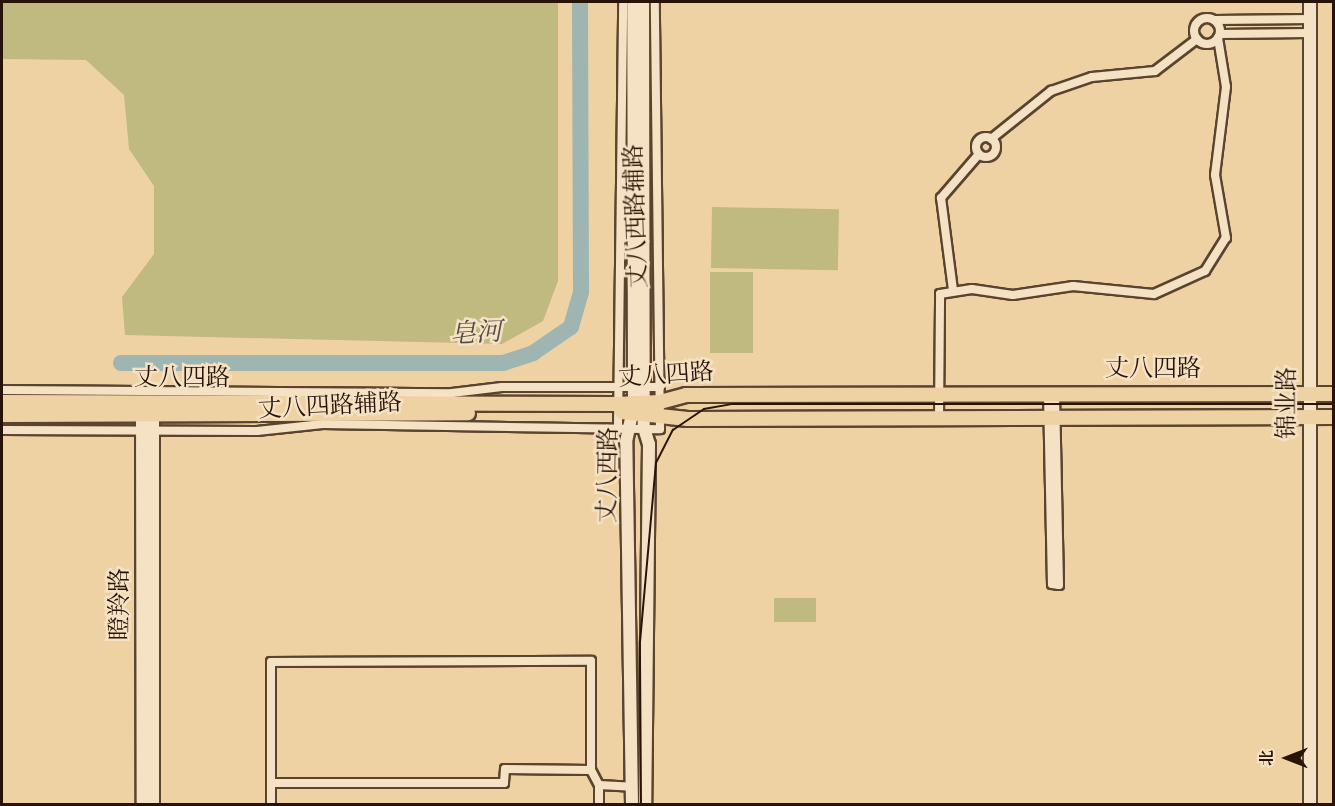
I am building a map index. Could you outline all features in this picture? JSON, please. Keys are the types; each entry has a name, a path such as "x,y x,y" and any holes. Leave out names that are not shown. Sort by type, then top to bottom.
{"main road":[{"name":"丈八西路","path":"633,2 639,387"},
{"name":"丈八西路","path":"643,2 638,428 649,444 645,804"},
{"name":"锦业路","path":"1310,2 1310,804"},
{"name":"丈八四路","path":"2,402 148,408 638,408 660,407 686,395 1334,394"},
{"name":"丈八四路","path":"660,407 688,419 1334,417"},
{"name":"丈八四路","path":"2,415 148,408"},
{"name":"瞪羚路","path":"143,804 148,408"},
{"name":"丈八西路","path":"632,804 626,442 638,428"},
{"name":"瞪羚路","path":"148,431 153,804"}],"street":[{"name":"丈八西路辅路","path":"618,428 623,2"},
{"name":"丈八西路辅路","path":"655,2 660,429"},
{"path":"1197,39 1196,23 1204,18 1215,20 1310,19"},
{"path":"939,418 940,294 953,290 1013,295 1073,286 1154,294 1205,270 1226,238 1215,175 1226,87 1215,20"},
{"path":"1197,39 1204,44 1219,36 1309,33"},
{"path":"953,290 940,198 979,154 980,140 991,139 1051,91 1092,77 1155,71 1197,39"},
{"path":"979,154 993,153 991,139"},
{"name":"丈八四路辅路","path":"2,390 452,393 502,387 660,387"},
{"path":"1051,418 1059,585 1052,584 1051,418 1052,394"},
{"name":"丈八四路辅路","path":"2,430 257,431 324,423 660,429"},
{"path":"271,804 271,662 591,662 591,770 599,785 599,804"},
{"path":"271,783 504,783 505,769 591,770"},
{"path":"599,785 632,788"}],"shaded area":[{"path":"2,2 558,2 558,281 543,321 502,344 125,335 122,297 154,254 154,186 129,149 124,95 86,60 2,59"},
{"path":"712,207 839,209 838,270 711,268"},
{"path":"710,272 753,272 753,353 710,353"},
{"path":"774,598 816,598 816,622 774,622"}],"waterway":[{"name":"皂河","path":"121,363 503,363 533,353 571,327 581,291 580,2"}],"tram line":[{"path":"641,804 640,642 656,463 673,430 704,409 733,404 1334,404"}]}
